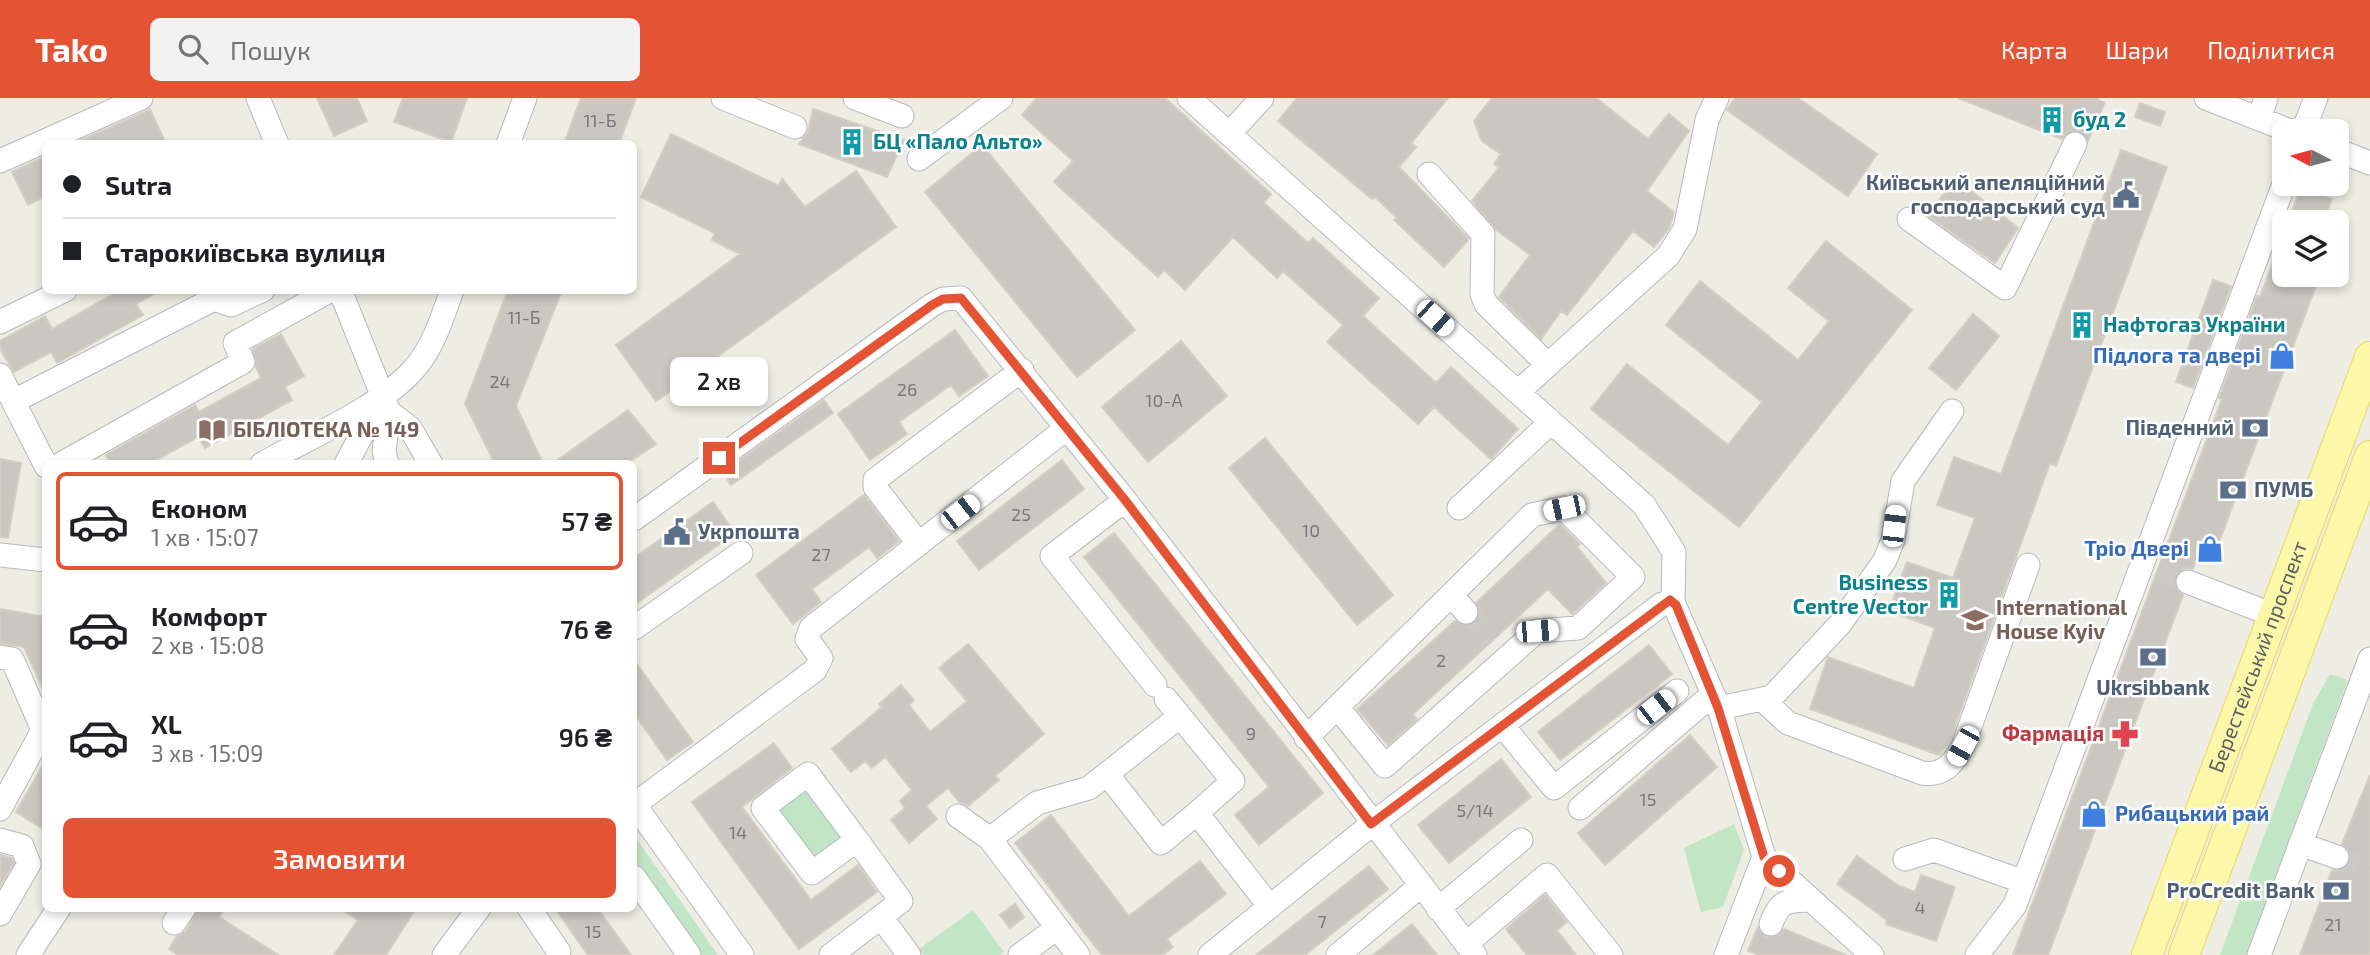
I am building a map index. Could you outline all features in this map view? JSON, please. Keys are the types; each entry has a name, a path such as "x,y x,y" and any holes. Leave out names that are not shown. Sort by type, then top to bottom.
{"main road":[{"name":"Берестейський проспект","path":"2147,955 2370,357"},
{"name":"Берестейський проспект","path":"2185,955 2370,456"}],"street":[{"path":"0,161 116,103 141,98"},
{"path":"258,98 275,140"},
{"path":"509,140 525,98"},
{"path":"723,98 795,127"},
{"path":"855,98 902,116"},
{"path":"1189,98 1644,505 1674,552 1674,602 1716,701 1764,857 1872,955"},
{"path":"1229,134 1262,98"},
{"path":"1518,392 1668,256 1678,242 1685,229 1708,115 1717,98"},
{"path":"2206,98 2263,108"},
{"path":"2307,119 2315,98"},
{"path":"919,159 991,100"},
{"path":"1909,219 2005,288 2075,144"},
{"path":"2349,155 2370,163"},
{"path":"1429,174 1483,234 1482,295 1486,304 1548,365"},
{"path":"1977,955 2015,905 2149,568 2280,196"},
{"path":"0,322 57,294"},
{"path":"14,401 214,299 231,304 254,294"},
{"path":"68,460 243,362 235,343 324,294"},
{"path":"342,294 387,402 410,428 429,460"},
{"path":"349,460 387,402 415,369 439,327 451,294"},
{"path":"637,517 943,299 961,298 1125,500 1419,887 1470,950 1547,875 1611,955"},
{"path":"919,544 875,487 875,480 1022,370"},
{"path":"0,374 43,460"},
{"path":"270,460 387,402"},
{"path":"386,460 384,452 387,402"},
{"path":"1580,808 1716,701 1764,701 1780,691 1840,624 1885,560 1893,540 1902,481 1952,411"},
{"path":"1458,508 1551,422"},
{"path":"637,802 815,670 821,658 807,639 811,628 1067,428"},
{"path":"1107,774 1161,843 1233,781 1052,556 1125,500"},
{"path":"1306,738 1337,707 1459,603 1532,515 1564,508 1633,577 1578,628 1537,631 1498,651 1385,766 1337,707"},
{"path":"637,626 741,554"},
{"path":"0,555 42,560"},
{"path":"1764,701 1788,723 1922,773 1935,775 1946,770 1963,746 2028,565"},
{"path":"2188,582 2273,615"},
{"path":"1221,952 1270,907 1371,824 1666,601 1674,602"},
{"path":"0,657 12,659 42,728"},
{"path":"2259,955 2300,844 2360,716 2370,659"},
{"path":"1502,725 1554,788 1677,691"},
{"path":"990,839 1037,803 1089,788 1107,774 1167,700"},
{"path":"0,809 42,732"},
{"path":"637,808 742,955"},
{"path":"1197,813 1270,907"},
{"path":"958,816 990,839 1078,955"},
{"path":"0,840 22,846 29,864 0,914"},
{"path":"831,955 901,901 857,840"},
{"path":"1438,909 1521,840"},
{"path":"2300,844 2337,857"},
{"path":"1905,859 1934,850 2024,881"},
{"path":"1726,955 1764,857"},
{"path":"637,881 689,955"},
{"path":"1338,955 1419,887"},
{"path":"1771,924 1777,908 1788,901 1811,900"},
{"path":"28,955 56,912"},
{"path":"444,955 477,912"},
{"path":"532,912 558,954"},
{"path":"881,918 909,955"},
{"path":"1020,955 1057,928"}],"green space":[{"path":"2330,674 2348,680 2246,955 2220,955 2313,704"},
{"path":"807,787 846,838 814,863 775,811"},
{"path":"1734,824 1744,850 1723,907 1701,912 1684,848"},
{"path":"637,839 718,955 698,955 637,870"},
{"path":"973,910 1004,952 1000,955 924,955 919,949"}],"building":[{"path":"317,98 357,98 367,121 334,136"},
{"path":"403,98 467,98 452,140 394,122"},
{"path":"581,98 636,98 620,140 565,140"},
{"path":"1037,98 1165,98 1271,194 1264,203 1308,243 1313,238 1379,298 1363,316 1436,383 1451,367 1518,429 1491,459 1434,407 1418,424 1327,342 1343,325 1283,271 1277,278 1233,237 1185,290 1164,270 1158,277 1054,182 1073,161 1022,115"},
{"path":"1297,98 1448,98 1411,143 1416,147 1399,167 1469,239 1444,267 1394,220 1397,218 1375,197 1372,199 1278,121"},
{"path":"1492,98 1596,98 1648,139 1669,114 1689,131 1647,191 1674,212 1669,228 1654,247 1633,231 1567,315 1561,311 1541,339 1499,297 1530,255 1495,229 1472,201 1499,168 1494,164 1501,154 1482,141 1474,121"},
{"path":"1735,98 1798,98 1877,154 1848,196 1727,110"},
{"name":"буд 2","path":"1958,98 2098,98 2085,134 2073,130 2062,139"},
{"path":"2140,103 2165,112 2160,126 2135,117"},
{"path":"150,109 164,140 82,140"},
{"name":"БЦ «Пало Альто»","path":"813,109 904,140 887,177 799,144 808,132"},
{"path":"671,134 779,186 782,179 805,207 856,171 896,227 656,401 616,345 740,254 712,240 715,233 641,197"},
{"path":"982,145 1135,330 1077,377 925,192"},
{"path":"2121,150 2167,167 2056,466 2050,463 1950,740 1939,755 1810,709 1828,657 1914,688 1935,628 1889,611 1907,562 1953,578 1975,518 1937,505 1954,457 2001,474"},
{"path":"42,158 42,198 28,205 12,172"},
{"path":"1956,179 2018,228 1995,263 1927,215"},
{"path":"2298,196 2324,196 2332,199 2328,210 2292,210"},
{"path":"1826,241 1912,310 1739,527 1591,409 1627,364 1728,445 1762,402 1666,325 1700,281 1798,360 1829,321 1788,288"},
{"path":"2272,265 2272,287 2315,287 2211,563 2197,558 2193,569 2185,568 2175,576 2174,585 2183,595 2048,955 2013,955 2222,399 2219,398 2257,296 2260,297"},
{"path":"2213,280 2231,286 2193,388 2176,382"},
{"path":"113,294 154,294 136,304 143,315 57,363 51,352 14,372 0,349 0,341 45,316 52,329"},
{"path":"506,294 560,294 516,406 541,460 493,460 465,404"},
{"path":"1973,314 1999,336 1956,390 1929,368"},
{"path":"955,330 988,376 959,396 951,385 899,422 907,434 870,460 838,414"},
{"path":"281,334 304,376 285,387 292,400 205,448 198,437 156,460 109,460 106,455 195,405 199,412 261,378 253,349"},
{"path":"1181,341 1227,396 1148,462 1102,407"},
{"path":"824,400 833,413 731,485 723,472"},
{"path":"628,410 656,444 632,460 558,460"},
{"path":"1265,438 1393,595 1357,625 1229,468"},
{"path":"0,459 21,463 8,538 0,537"},
{"path":"1062,460 1084,489 979,570 957,541"},
{"path":"864,495 899,541 877,558 869,547 812,589 821,602 793,624 756,575"},
{"path":"713,502 735,533 637,603 637,556"},
{"path":"1560,524 1580,544 1577,547 1606,583 1572,614 1548,589 1413,714 1417,719 1388,745 1357,709 1455,621 1468,626 1475,622 1480,610 1476,603"},
{"path":"1114,533 1323,793 1259,845 1235,815 1269,787 1084,557"},
{"path":"0,609 42,616 42,687 24,647 0,643"},
{"path":"968,644 1044,734 995,776 999,780 968,806 959,802 948,788 926,806 937,819 909,843 891,820 905,808 900,801 912,790 885,757 872,768 865,761 851,772 832,749 882,707 879,704 901,685 914,700 909,705 930,732 967,701 939,668"},
{"path":"1649,645 1672,674 1560,760 1538,732"},
{"path":"637,664 693,742 667,760 637,717"},
{"path":"1690,735 1717,767 1605,865 1578,833"},
{"path":"774,743 792,768 742,807 811,900 858,865 877,892 799,949 692,802"},
{"path":"1501,759 1531,797 1449,863 1418,825"},
{"path":"42,767 42,828 16,812"},
{"path":"2370,775 2370,955 2300,955 2332,870 2340,871 2350,862 2351,854 2342,844"},
{"path":"1051,815 1129,916 1200,861 1226,894 1167,939 1173,947 1162,955 1102,955 1015,843"},
{"path":"0,855 12,858 14,863 0,886"},
{"path":"1857,856 1899,886 1915,892 1921,875 1955,887 1936,941 1886,924 1887,920 1837,884"},
{"path":"1369,866 1388,889 1305,955 1256,955"},
{"path":"1545,895 1567,922 1557,930 1576,955 1527,955 1506,929"},
{"path":"1015,904 1024,917 1010,928 1000,915"},
{"path":"196,912 222,912 219,917 278,955 178,955 169,949 177,936 186,931"},
{"path":"346,912 413,912 386,955 334,955 358,920"},
{"path":"558,912 600,912 631,955 588,955"},
{"path":"1412,924 1437,955 1373,955"},
{"path":"1758,927 1766,937 1779,935 1784,929 1846,955 1759,955 1748,951"}],"tunnel":[{"path":"2075,144 2095,98"},
{"path":"2157,571 2188,582"},
{"path":"1466,612 1491,642"},
{"path":"2337,857 2370,869"}],"place":[{"name":"буд 2","path":"2052,120"},
{"name":"БЦ «Пало Альто»","path":"852,142"},
{"name":"Київський апеляційний господарський суд","path":"2126,195"},
{"name":"Нафтогаз України","path":"2082,325"},
{"name":"Підлога та двері","path":"2282,356"},
{"name":"Південний","path":"2255,428"},
{"name":"БІБЛІОТЕКА № 149","path":"212,430"},
{"name":"ПУМБ","path":"2233,490"},
{"name":"Укрпошта","path":"677,532"},
{"name":"Тріо Двері","path":"2210,549"},
{"name":"Business Centre Vector","path":"1949,595"},
{"name":"International House Kyiv","path":"1975,620"},
{"name":"Ukrsibbank","path":"2153,657"},
{"name":"Фармація","path":"2125,734"},
{"name":"Рибацький рай","path":"2094,814"},
{"name":"ProCredit Bank","path":"2336,891"}],"route":[{"path":"719,458 932,305 943,299 961,298 1125,500 1371,824 1670,600 1676,605 1718,708 1764,857 1779,871"}]}
